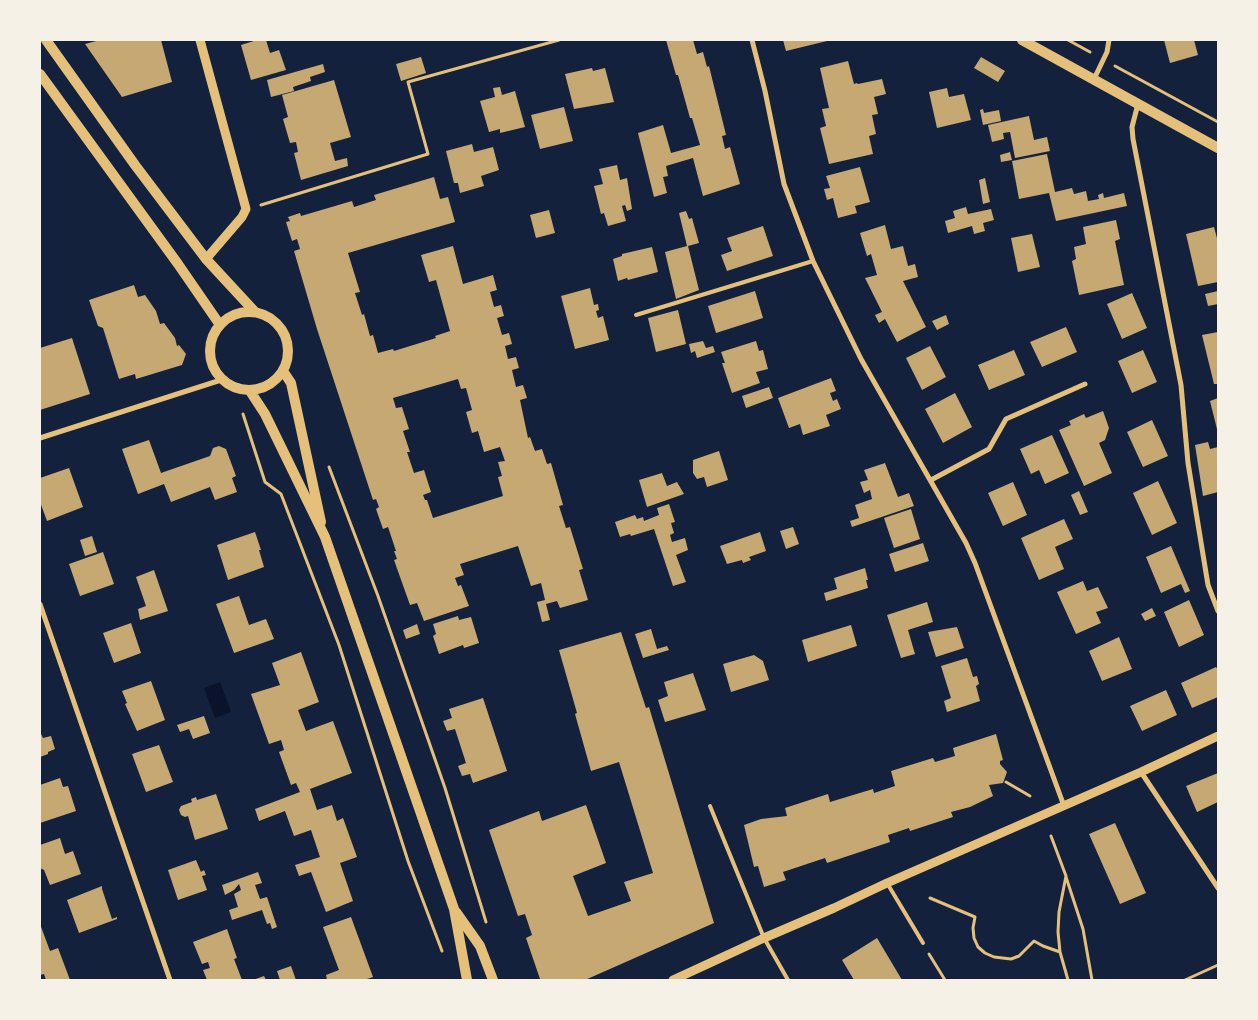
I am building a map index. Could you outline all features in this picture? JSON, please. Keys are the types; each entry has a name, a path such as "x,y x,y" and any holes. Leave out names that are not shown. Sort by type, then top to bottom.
{"main road":[{"path":"46,40 206,259 255,312"},
{"path":"1022,40 1218,148"},
{"path":"40,74 220,324"},
{"path":"241,312 255,312 268,316 278,324 286,338 289,351 283,371 275,382 265,388 250,391 238,389 221,380 215,371 209,350 212,336 220,324 228,317 241,312"},
{"path":"283,371 291,383 325,538"},
{"path":"250,391 266,414 325,538 454,909 467,980"},
{"path":"454,909 480,946 493,980"}],"street":[{"path":"200,40 246,209 242,217 206,259"},
{"path":"752,40 784,184 812,261 861,359 966,543 979,570 1064,806"},
{"path":"1094,79 1107,52 1109,40"},
{"path":"1138,103 1132,127 1133,139 1181,385 1188,462 1208,585 1218,611"},
{"path":"40,438 221,380"},
{"path":"930,480 989,449 1006,419 1085,384"},
{"path":"40,604 170,980"},
{"path":"673,980 1218,736"},
{"path":"1141,772 1218,888"}],"lane":[{"path":"636,315 812,261"},
{"path":"710,806 764,938 788,980"},
{"path":"887,884 922,943"}],"path":[{"path":"246,209 428,154 408,82 559,40"},
{"path":"1068,40 1218,122"},
{"path":"238,389 245,423 265,482 281,494 339,645 408,861 443,954"},
{"path":"327,462 378,596 439,771 487,926"},
{"path":"1006,782 1030,796"},
{"path":"1052,836 1083,929 1090,980"},
{"path":"1066,876 1058,912 1060,952 1068,980"},
{"path":"930,898 975,917 974,938 978,947 994,957 1011,959 1018,956 1034,941 1060,952"},
{"path":"922,943 945,980"},
{"path":"1185,980 1218,966"}],"water":[{"path":"220,682 231,712 215,718 204,688"}],"building":[{"path":"100,40 161,40 172,82 122,97 85,44"},
{"path":"257,40 266,40 270,53 279,50 286,70 251,80 241,45"},
{"path":"666,40 693,40 697,54 703,52 707,67 709,66 726,135 722,136 725,149 730,147 740,184 703,196 693,158 666,166 668,176 663,177 667,193 654,197 638,133 663,125 671,153 700,145"},
{"path":"783,40 827,40 827,41 786,51"},
{"path":"1164,40 1194,40 1198,55 1170,63"},
{"path":"421,57 426,73 401,81 396,64"},
{"path":"981,57 1005,71 998,82 974,68"},
{"path":"848,61 854,84 882,79 886,94 874,97 878,114 872,115 876,134 869,136 873,154 829,164 820,128 826,126 822,109 829,108 820,68"},
{"path":"323,64 325,72 310,77 311,81 293,87 294,91 271,97 267,80"},
{"path":"592,68 593,71 605,68 614,102 574,109 565,74"},
{"path":"334,80 351,137 330,143 335,161 347,158 348,166 301,180 294,153 298,152 296,142 290,143 283,119 288,117 282,95"},
{"path":"500,87 502,95 515,91 525,127 500,133 500,129 489,132 480,101 495,97 493,88"},
{"path":"947,88 949,97 964,94 971,120 937,128 929,92"},
{"path":"564,107 573,141 540,149 531,115"},
{"path":"983,109 984,113 999,110 1001,121 983,125 980,110"},
{"path":"1029,116 1034,140 1047,137 1050,151 1015,158 1010,132 1003,133 1004,139 992,142 988,125"},
{"path":"472,144 474,152 493,147 499,170 481,176 484,186 460,193 458,183 454,183 446,151"},
{"path":"1010,152 1012,160 1001,162 1000,155"},
{"path":"1047,154 1055,192 1072,188 1074,194 1086,191 1088,201 1099,199 1098,195 1103,193 1104,198 1124,193 1127,206 1056,221 1049,193 1019,199 1012,161"},
{"path":"617,165 620,180 627,178 632,209 627,211 625,205 622,206 626,221 608,226 604,213 601,214 594,186 603,184 599,169"},
{"path":"860,167 870,202 855,206 857,213 838,218 833,198 827,200 824,189 830,188 826,176"},
{"path":"434,177 440,199 448,197 455,222 348,253 360,292 355,293 362,315 364,314 370,336 373,335 378,353 393,349 394,351 436,338 435,336 450,331 436,280 429,282 421,255 453,246 463,284 493,275 497,290 490,292 494,307 501,305 504,316 497,318 502,335 509,333 512,344 505,346 508,359 516,357 519,368 512,370 516,387 523,385 527,398 520,400 528,438 530,437 535,451 542,449 547,464 551,463 563,505 559,506 566,528 570,527 583,569 579,570 588,600 560,608 557,601 546,604 550,620 542,622 537,602 545,600 541,583 531,586 518,546 460,564 464,575 455,578 458,586 461,585 469,606 424,621 417,603 410,605 394,560 397,559 394,551 396,551 388,527 383,529 376,509 379,507 376,499 373,500 317,329 294,251 300,249 297,239 292,241 286,222 290,221 288,217 300,213 301,216 352,201 354,207 376,200 374,195","holes":["458,379 461,389 466,388 472,410 466,412 472,433 478,431 484,452 500,447 505,461 498,462 502,476 498,477 503,496 433,518 427,500 425,500 423,495 431,492 424,470 414,473 403,431 409,429 402,407 396,408 393,398"]},
{"path":"985,178 990,202 983,204 979,180"},
{"path":"966,207 968,214 991,209 994,220 983,223 985,231 974,234 972,226 948,233 945,221 955,218 953,211"},
{"path":"549,210 555,233 536,238 530,215"},
{"path":"686,211 689,219 692,218 699,243 688,246 699,290 676,299 665,252 687,246 679,213"},
{"path":"1116,220 1120,239 1115,241 1124,285 1079,295 1072,261 1076,259 1074,247 1086,244 1083,227"},
{"path":"885,225 891,249 903,246 908,266 915,264 918,277 903,281 926,327 897,342 885,319 879,323 875,315 882,312 865,278 877,275 871,254 867,256 860,233"},
{"path":"763,226 773,256 727,271 721,255 732,251 727,238"},
{"path":"1214,227 1218,242 1218,282 1198,286 1186,234"},
{"path":"1032,234 1040,267 1018,272 1011,238"},
{"path":"652,247 658,272 618,281 613,259 622,256 622,254"},
{"path":"134,285 138,297 145,295 156,311 160,324 164,323 175,338 177,346 179,345 186,354 182,365 136,379 135,374 119,379 103,328 98,326 89,300"},
{"path":"590,288 594,305 598,304 599,310 596,311 598,318 603,316 609,340 575,349 561,296"},
{"path":"755,291 763,318 716,333 708,306"},
{"path":"1218,291 1218,304 1208,306 1205,294"},
{"path":"1132,293 1147,328 1122,339 1107,304"},
{"path":"678,310 686,344 656,352 648,318"},
{"path":"946,315 949,324 937,330 932,321"},
{"path":"1066,327 1077,352 1042,367 1030,342"},
{"path":"1218,332 1218,384 1214,384 1202,335"},
{"path":"72,338 90,394 40,410 40,348"},
{"path":"703,341 706,348 713,346 715,352 697,358 695,351 691,353 689,344"},
{"path":"756,341 759,351 763,350 768,369 756,372 760,383 732,393 722,363 725,363 721,352"},
{"path":"930,346 946,377 922,390 906,358"},
{"path":"1014,350 1025,375 989,390 978,365"},
{"path":"1143,350 1157,382 1132,393 1118,361"},
{"path":"831,378 836,391 830,393 833,401 837,399 841,409 826,415 830,426 803,435 800,424 789,428 778,398"},
{"path":"769,387 773,398 746,408 742,396"},
{"path":"955,393 972,427 943,443 925,409"},
{"path":"1218,398 1218,429 1217,429 1210,401"},
{"path":"1103,411 1109,428 1105,440 1099,443 1112,473 1084,486 1059,430 1071,425 1069,421 1084,414 1086,418"},
{"path":"1152,420 1168,456 1143,467 1127,432"},
{"path":"1052,435 1069,473 1045,484 1039,470 1031,474 1020,449"},
{"path":"149,440 161,473 210,456 213,448 219,446 226,449 236,476 232,478 237,492 215,500 210,487 171,502 164,484 138,494 122,449"},
{"path":"1208,442 1210,449 1218,447 1218,492 1203,496 1195,445"},
{"path":"719,451 728,480 707,487 704,477 697,479 693,473 693,460"},
{"path":"885,463 898,497 909,493 914,506 852,527 850,521 859,518 855,505 872,499 870,490 864,493 860,482 868,480 864,470"},
{"path":"69,468 83,507 47,521 40,502 40,478"},
{"path":"662,473 667,486 677,482 684,494 647,507 639,480"},
{"path":"1158,481 1177,523 1152,535 1133,493"},
{"path":"1013,482 1027,515 1003,526 988,493"},
{"path":"1079,491 1088,512 1080,515 1071,495"},
{"path":"669,504 675,522 671,523 674,533 670,535 672,542 685,538 688,550 676,555 686,582 673,586 654,529 631,536 630,534 620,537 615,522 635,515 637,519 643,517 644,521 659,515 657,508"},
{"path":"911,509 920,539 894,548 884,518"},
{"path":"1064,519 1073,539 1055,547 1064,569 1039,580 1021,538"},
{"path":"793,527 799,544 786,549 780,531"},
{"path":"255,532 264,567 228,580 217,545"},
{"path":"760,532 766,551 749,557 751,560 743,563 742,560 727,564 720,546"},
{"path":"92,536 97,552 85,556 80,540"},
{"path":"923,543 929,561 895,572 889,554"},
{"path":"1171,546 1190,591 1185,593 1181,584 1161,593 1146,557"},
{"path":"103,552 114,584 80,596 69,564"},
{"path":"865,568 868,588 826,601 824,593 837,589 834,578"},
{"path":"154,570 168,611 140,620 138,609 146,606 136,577"},
{"path":"1083,581 1087,591 1098,587 1108,608 1096,612 1101,623 1076,634 1057,592"},
{"path":"239,596 249,625 266,619 274,639 234,653 216,604"},
{"path":"1189,600 1204,635 1179,647 1164,612"},
{"path":"927,602 933,622 908,630 915,654 901,658 887,615"},
{"path":"1152,608 1156,616 1145,621 1141,614"},
{"path":"458,616 459,620 471,617 479,643 464,648 463,645 439,654 433,636 436,634 433,624"},
{"path":"131,623 141,653 114,663 103,633"},
{"path":"417,624 420,634 406,639 403,630"},
{"path":"851,625 857,646 808,662 802,640"},
{"path":"957,627 964,648 936,657 928,632"},
{"path":"651,629 657,649 667,646 669,650 643,658 635,634"},
{"path":"621,632 646,708 649,707 714,923 585,980 542,980 540,979 526,938 532,935 525,914 518,916 489,830 539,811 542,821 586,805 606,863 573,876 588,916 631,901 624,882 653,873 619,762 591,771 559,650"},
{"path":"1119,637 1132,669 1102,681 1089,651"},
{"path":"301,652 319,702 298,710 306,731 333,721 352,773 310,789 317,810 332,805 337,821 343,818 357,857 340,863 353,901 326,912 311,872 299,876 295,865 320,857 311,830 294,836 285,811 259,821 255,809 300,792 296,783 291,785 279,752 284,750 281,740 269,744 251,694 280,685 272,663"},
{"path":"754,655 763,661 769,680 731,692 723,664"},
{"path":"967,658 973,677 977,676 979,684 976,686 980,701 947,712 944,701 951,698 941,666"},
{"path":"1216,667 1218,670 1218,697 1192,708 1181,683"},
{"path":"693,673 706,710 665,722 658,700 668,696 664,682"},
{"path":"151,681 165,720 137,731 125,704 127,703 122,691"},
{"path":"1166,690 1177,715 1142,731 1130,706"},
{"path":"483,698 507,771 473,783 470,774 462,776 458,766 466,763 455,729 447,731 443,721 452,718 449,709"},
{"path":"204,716 210,733 193,739 189,729 180,732 177,725"},
{"path":"40,732 43,738 51,736 55,749 40,757"},
{"path":"996,734 1003,760 1000,761 1000,764 1007,772 1003,783 989,785 993,796 970,807 951,812 953,817 910,831 909,828 888,835 890,842 827,863 825,858 783,872 786,880 764,887 758,866 754,867 744,825 761,819 787,816 785,808 828,794 830,802 873,789 874,793 895,786 891,771 933,758 935,762 955,756 953,748"},
{"path":"159,745 173,782 146,792 132,754"},
{"path":"1218,773 1218,802 1197,812 1186,786"},
{"path":"60,778 63,787 68,786 76,811 40,823 40,785"},
{"path":"216,794 228,829 195,840 188,816 181,815 179,810 181,806 192,802 191,799 196,797 197,800"},
{"path":"1115,823 1146,893 1120,904 1089,834"},
{"path":"60,838 65,854 73,851 81,874 50,885 44,870 40,868 40,845"},
{"path":"196,860 201,872 204,870 206,875 202,876 207,890 178,900 168,870"},
{"path":"258,872 262,883 255,885 260,899 267,897 277,927 272,929 270,923 267,924 262,910 232,920 229,910 238,907 234,894 241,890 239,884 234,890 225,895 222,885"},
{"path":"102,886 112,919 117,917 117,919 79,933 67,900"},
{"path":"351,917 373,977 364,980 327,980 326,975 339,970 323,927"},
{"path":"40,924 50,951 58,948 70,980 46,980 44,974 40,975"},
{"path":"227,929 237,958 234,959 242,980 207,980 203,970 210,968 208,962 202,964 193,942"},
{"path":"877,938 902,980 854,980 842,960"},
{"path":"291,966 296,980 280,980 277,971"},
{"path":"264,976 266,980 253,980"}]}
